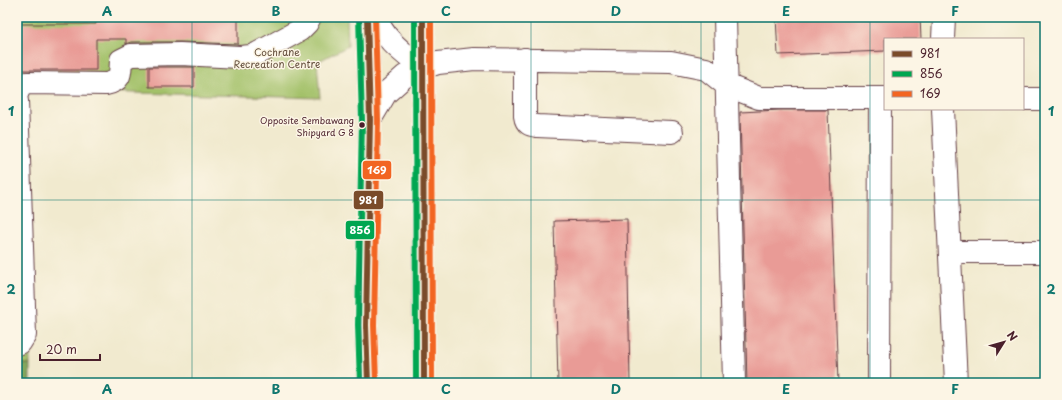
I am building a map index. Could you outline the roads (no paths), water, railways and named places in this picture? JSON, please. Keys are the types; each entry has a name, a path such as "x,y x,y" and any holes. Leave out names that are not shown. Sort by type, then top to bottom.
{"main road":[{"path":"367,17 370,120 366,325 368,383"},
{"path":"423,17 424,383"}],"lane":[{"path":"17,94 20,87 27,83 114,83 120,77 121,60 131,55 180,54 240,57 250,56 300,30 307,23 310,17"},
{"path":"376,17 389,39 422,68"},
{"path":"725,17 734,383"},
{"path":"944,17 944,38"},
{"path":"370,120 386,93 405,76 422,68 438,63 474,59 671,62 706,69 726,84 760,98 883,98 879,383"},
{"path":"525,59 525,120 528,124 537,126 672,132"},
{"path":"1024,99 1045,99"},
{"path":"17,101 24,335 20,343 17,344"},
{"path":"943,110 956,383"},
{"path":"950,252 1045,252"}],"place":[{"name":"Opposite Sembawang Shipyard G 8","path":"362,125"}],"park label":[{"name":"Cochrane Recreation Centre","path":"277,56"}]}
